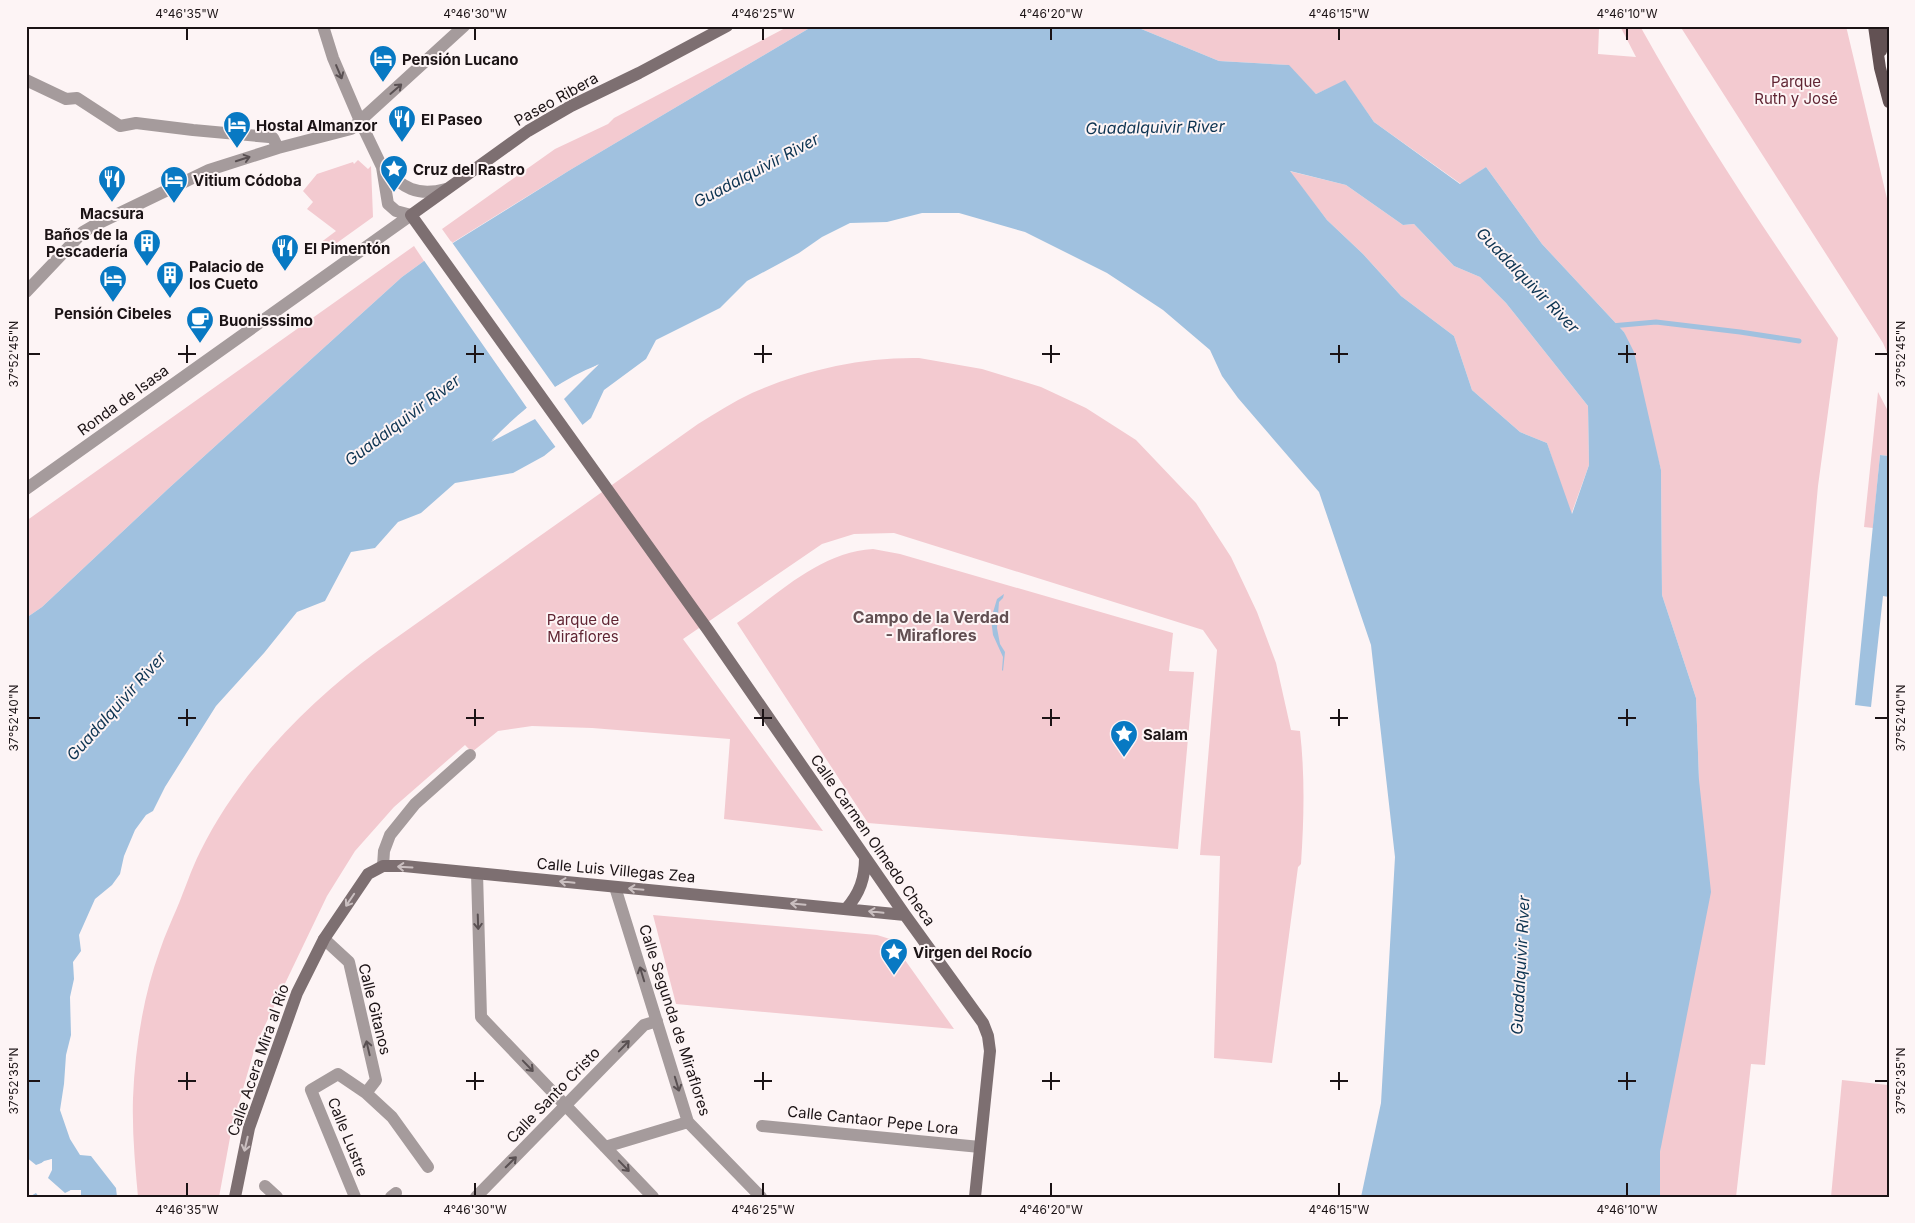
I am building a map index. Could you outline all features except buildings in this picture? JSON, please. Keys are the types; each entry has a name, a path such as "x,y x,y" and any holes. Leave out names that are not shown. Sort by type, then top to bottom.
{"main road":[{"path":"1874,26 1880,68 1889,102"},
{"path":"1880,68 1885,26"}],"street":[{"path":"323,26 333,58 360,122 382,167 388,204 396,211 411,215"},
{"path":"26,292 83,232 95,225 209,170 278,148 352,129 464,26"},
{"name":"Paseo Ribera","path":"411,215 528,131 571,106 639,73 727,26"},
{"path":"1867,26 1880,68"},
{"path":"26,80 66,99 77,98 120,126 136,123 269,137 273,138 278,148"},
{"path":"382,167 397,182 407,188 425,193 446,189"},
{"name":"Calle Carmen Olmedo Checa","path":"411,215 708,630 865,858 983,1024 988,1036 990,1051 975,1197"},
{"name":"Ronda de Isasa","path":"26,489 411,215"},
{"path":"383,866 384,851 390,835 415,804 470,755"},
{"path":"846,909 855,899 861,887 865,874 865,858"},
{"name":"Calle Luis Villegas Zea","path":"383,866 477,873 905,915"},
{"name":"Calle Acera Mira al Río","path":"235,1197 249,1128 296,993 324,939 368,874 383,866"},
{"path":"477,873 481,1017 653,1197"},
{"name":"Calle Segunda de Miraflores","path":"615,887 688,1122 761,1197"},
{"name":"Calle Gitanos","path":"324,939 349,962 376,1080 366,1093"},
{"name":"Calle Santo Cristo","path":"476,1197 644,1024 657,1021"},
{"name":"Calle Lustre","path":"354,1197 312,1090 338,1074 366,1093"},
{"path":"366,1093 392,1117 428,1167"},
{"path":"605,1147 688,1122"},
{"name":"Calle Cantaor Pepe Lora","path":"762,1126 980,1147"},
{"path":"265,1186 277,1197"}],"green space":[{"path":"789,26 813,26 570,170 452,243 442,229 555,149 608,124 614,118"},
{"path":"1134,26 1579,26 1580,28 1599,28 1598,54 1636,57 1620,26 1640,26 1711,145 1838,338 1818,486 1765,1065 1751,1064 1736,1197 1660,1197 1660,1152 1699,780 1696,698 1662,595 1661,470 1624,332 1542,244 1486,167 1461,184 1374,122 1345,81 1316,94 1288,65 1219,61"},
{"name":"Parque Ruth y José","path":"1680,26 1846,26 1889,207 1889,357 1883,343"},
{"path":"358,160 368,169 371,166 373,217 327,250 320,243 336,231 307,209 313,202 303,191 317,174 353,162 354,164"},
{"path":"1289,171 1346,185 1403,225 1414,224 1454,266 1480,277 1506,303 1588,406 1589,465 1571,515 1547,443 1520,432 1472,390 1454,336 1401,296 1363,254 1327,220"},
{"path":"414,246 424,261 402,277 169,488 42,607 26,618 26,521"},
{"name":"Parque de Miraflores","path":"898,358 919,358 982,369 1041,387 1086,408 1136,440 1196,503 1231,557 1257,612 1276,663 1291,730 1300,731 1302,748 1304,797 1301,864 1298,867 1272,1063 1214,1058 1220,856 1200,855 1217,650 1203,630 894,533 854,534 822,544 683,639 823,831 724,819 730,739 592,728 532,726 498,731 472,752 465,745 394,807 355,851 327,896 256,1044 232,1127 219,1197 138,1197 133,1135 134,1079 141,1023 154,968 200,852 235,793 278,740 326,692 379,650 698,424 752,393 792,378 855,363"},
{"path":"1878,392 1889,413 1889,456 1880,455 1873,528 1864,527"},
{"path":"873,549 900,554 1173,633 1169,671 1194,672 1178,849 868,823 737,623 800,576 817,566 854,552"},
{"path":"653,915 877,935 890,939 954,1029 676,1004"},
{"path":"1889,1075 1889,1197 1831,1197 1842,1080 1888,1085"}],"water":[{"name":"Guadalquivir River","path":"813,26 1134,26 1219,61 1289,65 1316,94 1345,80 1374,122 1460,184 1486,167 1542,244 1624,332 1634,352 1661,470 1662,595 1696,698 1699,780 1711,892 1660,1152 1660,1197 1361,1197 1381,1103 1395,857 1371,645 1319,492 1238,398 1222,376 1210,350 1163,310 1107,273 1025,232 959,213 922,213 887,222 850,223 822,237 799,253 747,281 720,308 656,340 646,359 604,390 591,418 544,456 513,473 455,483 421,513 398,522 375,548 351,552 325,601 297,612 264,653 216,706 165,787 153,811 146,815 135,830 124,856 120,874 112,885 95,899 79,935 81,951 73,962 74,979 70,997 71,1035 66,1055 60,1110 70,1139 80,1155 91,1156 116,1188 117,1197 81,1197 81,1190 71,1190 63,1197 28,1197 34,1195 42,1186 52,1159 44,1161 26,1176 26,618 42,607 169,488 402,277 424,261 570,170","holes":["1290,171 1346,185 1403,225 1414,224 1454,266 1480,277 1506,303 1588,406 1589,465 1572,514 1547,443 1520,432 1472,390 1454,336 1401,296 1363,254 1327,220","598,365 550,409 492,440 528,407 555,387"]},
{"path":"1880,455 1889,456 1889,597 1883,596 1871,707 1855,705"},
{"path":"1004,594 999,602 997,628 1000,644 1005,652 1003,671 1003,657 993,635 991,619 997,599"}],"pier":[{"path":"451,241 555,387 599,364 564,399 584,427 557,449 535,419 491,442 527,408 423,259","holes":["589,372 549,407 502,434 542,399"]},
{"path":"26,1157 36,1165 52,1159 52,1170 48,1178 65,1193 71,1190 81,1190 81,1197 79,1197 78,1192 66,1197 39,1197 36,1193 26,1197 34,1192 46,1176 50,1163 37,1168 26,1179"}],"waterway":[{"path":"1611,326 1656,322 1799,341"}],"place":[{"name":"Pensión Lucano","path":"383,83"},
{"name":"El Paseo","path":"402,143"},
{"name":"Hostal Almanzor","path":"237,149"},
{"name":"Cruz del Rastro","path":"394,193"},
{"name":"Macsura","path":"112,203"},
{"name":"Vitium Códoba","path":"174,204"},
{"name":"Baños de la Pescadería","path":"147,267"},
{"name":"El Pimentón","path":"285,272"},
{"name":"Palacio de los Cueto","path":"170,299"},
{"name":"Pensión Cibeles","path":"113,303"},
{"name":"Buonisssimo","path":"200,344"},
{"name":"Salam","path":"1124,758"},
{"name":"Virgen del Rocío","path":"894,976"}],"district":[{"name":"Campo de la Verdad - Miraflores","path":"931,626"}]}
